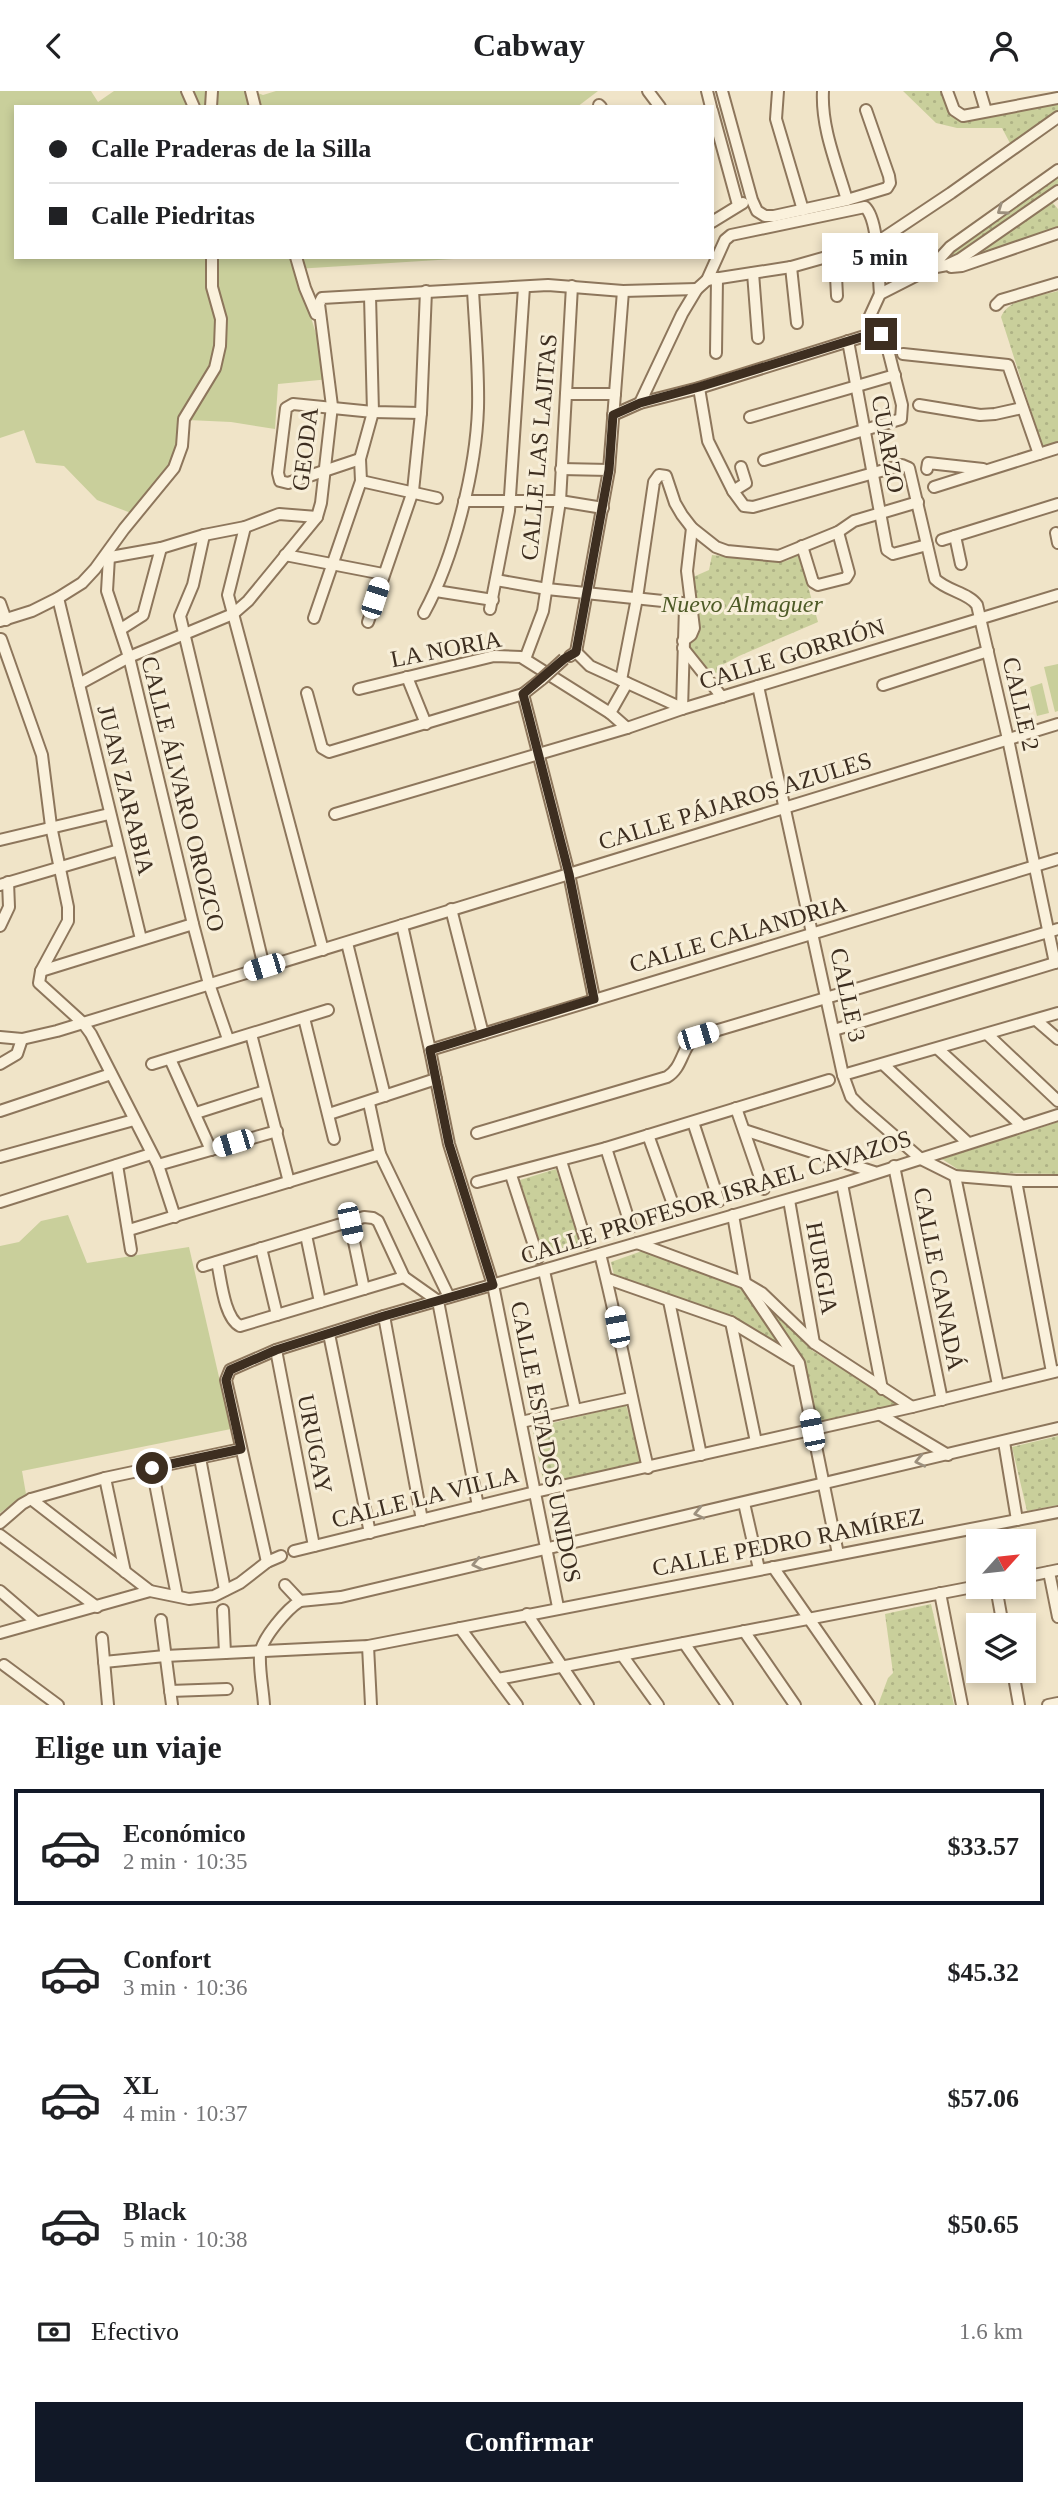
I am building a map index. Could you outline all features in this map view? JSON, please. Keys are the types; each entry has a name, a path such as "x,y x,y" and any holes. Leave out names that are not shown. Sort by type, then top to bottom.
{"street":[{"path":"707,91 721,91 754,205 769,217 885,190 890,176 866,110"},
{"path":"778,91 776,119 803,210"},
{"path":"823,91 822,111 847,200"},
{"path":"947,91 955,112 965,115 1058,98"},
{"path":"980,91 986,111"},
{"path":"1027,91 1031,103"},
{"path":"714,115 738,205"},
{"path":"640,403 666,344 697,289 712,279 791,267 876,243 1058,117"},
{"path":"880,294 943,262 960,259 1058,191 1056,171 950,247 943,262"},
{"path":"714,221 738,205 754,205"},
{"path":"716,353 712,279 725,240 731,235 862,206 867,208 870,215 876,243 880,294 869,318 868,335"},
{"path":"943,262 958,267 1058,233"},
{"path":"835,256 837,296"},
{"path":"0,603 3,621 58,598 90,575 174,468 182,446 184,418 215,369 220,346 221,319 212,287 212,259"},
{"path":"297,259 305,288 323,329"},
{"path":"791,267 797,323"},
{"path":"753,273 758,338"},
{"path":"996,305 1002,300 1058,283"},
{"path":"314,618 361,481 360,459 373,412 370,296 548,285 623,291 697,289"},
{"name":"CALLE LAS LAJITAS","path":"525,660 543,611 560,501 572,286"},
{"path":"436,591 491,604 510,499 523,287"},
{"path":"424,613 436,591 464,501 478,406 473,290"},
{"path":"368,622 412,491 421,413 426,291"},
{"path":"307,693 322,748 326,752 523,694 576,652 609,470 623,291"},
{"name":"GEODA","path":"233,614 248,601 317,517 332,406 319,301 325,298 370,296"},
{"path":"613,415 640,403 868,335 881,334 888,343 903,411 901,419 764,460"},
{"name":"CUARZO","path":"848,341 889,554 927,545"},
{"path":"903,354 1008,365 1039,454"},
{"path":"750,417 895,375"},
{"path":"699,387 705,431 741,504 753,507 902,465 907,466 935,579 950,591 974,601 981,619"},
{"path":"646,388 654,400"},
{"path":"566,394 615,394"},
{"path":"360,459 288,483 281,481 278,473 284,411 293,404 373,412 421,413"},
{"path":"919,405 987,415 1022,408"},
{"path":"934,487 1057,449"},
{"path":"927,466 989,470"},
{"path":"733,491 746,483 741,467"},
{"path":"561,469 609,470"},
{"path":"610,713 624,681 654,482 659,475 666,477 675,503 692,528 716,547 727,551 779,556 787,554 838,532 854,521 918,502"},
{"path":"361,481 437,498"},
{"path":"464,501 560,501 603,508"},
{"path":"942,540 1058,504"},
{"path":"106,558 161,548 244,527 279,514 317,517"},
{"path":"244,527 228,595 323,950"},
{"path":"683,645 694,628 687,571 692,528"},
{"path":"802,546 813,582 818,585 848,577 838,532"},
{"path":"204,535 193,585 180,614 264,967"},
{"path":"955,536 961,564"},
{"path":"121,629 143,615 161,548"},
{"path":"285,555 383,574"},
{"name":"CALLE ÁLVARO OROZCO","path":"106,558 107,591 129,657 193,924 209,984 228,1039"},
{"path":"496,580 547,589 678,601 685,607 682,708 590,666 576,652"},
{"name":"CALLE GORRIÓN","path":"335,814 1058,595"},
{"name":"JUAN ZARABIA","path":"58,598 141,939"},
{"path":"79,684 129,657 233,614"},
{"name":"CALLE 2","path":"981,619 1035,866 1053,930 1057,963"},
{"path":"1,639 42,755 51,826 68,907 68,921 38,978 43,988 83,1023 91,1034 158,1165 175,1217"},
{"path":"683,645 722,697"},
{"path":"883,685 988,651"},
{"name":"LA NORIA","path":"359,689 494,656 515,655 610,713 627,727"},
{"path":"407,677 426,724"},
{"name":"CALLE 3","path":"758,686 843,1075 851,1097 921,1159 955,1176"},
{"path":"523,694 569,874 594,999"},
{"name":"CALLE PÁJAROS AZULES","path":"1,1038 22,1039 57,1031 1058,724"},
{"path":"0,840 109,814"},
{"path":"0,926 9,907 4,884 120,850"},
{"name":"CALLE CALANDRIA","path":"430,1050 1058,859"},
{"path":"451,909 483,1034"},
{"path":"41,971 193,924"},
{"name":"CALLE ESTADOS UNIDOS","path":"401,925 449,1144 493,1285 558,1607"},
{"path":"477,1133 667,1077 676,1070 693,1038 1053,930"},
{"path":"347,943 385,1096"},
{"path":"834,1030 1057,963"},
{"path":"152,1065 228,1039 328,1010"},
{"path":"843,1075 1058,1013"},
{"path":"304,1018 334,1139"},
{"path":"1036,1020 1058,1039"},
{"path":"251,1034 289,1182"},
{"path":"987,1034 1058,1101"},
{"path":"0,1064 17,1054 22,1039"},
{"path":"938,1049 1022,1126"},
{"path":"170,1059 211,1150"},
{"path":"884,1065 968,1143"},
{"path":"0,1111 111,1074"},
{"path":"329,1114 436,1079"},
{"path":"477,1182 606,1148 829,1080"},
{"path":"196,1113 265,1091"},
{"path":"369,1103 380,1154 444,1299 478,1506"},
{"path":"736,1108 764,1189"},
{"name":"CALLE PROFESOR ISRAEL CAVAZOS","path":"241,1449 226,1380 228,1373 276,1350 681,1229 789,1200 1058,1115"},
{"path":"0,1157 134,1120"},
{"path":"693,1122 719,1201"},
{"path":"744,1130 874,1172"},
{"path":"158,1165 277,1131"},
{"path":"648,1135 681,1229"},
{"path":"606,1148 631,1227"},
{"path":"0,1202 151,1154"},
{"path":"129,1230 380,1154"},
{"path":"561,1161 586,1242"},
{"path":"117,1165 131,1250"},
{"name":"CALLE CANADÁ","path":"894,1166 942,1400"},
{"path":"511,1175 538,1258"},
{"path":"998,1385 955,1176 1058,1181"},
{"path":"1016,1181 1055,1372"},
{"path":"842,1184 882,1389"},
{"name":"HURGIA","path":"789,1200 814,1343"},
{"path":"733,1215 745,1283 799,1363 838,1554"},
{"path":"203,1266 369,1217 378,1221 404,1277 444,1299"},
{"path":"350,1223 364,1289"},
{"path":"306,1235 320,1301"},
{"path":"637,1243 745,1283 762,1293 814,1343 912,1407"},
{"path":"261,1248 277,1315"},
{"path":"600,1254 608,1279 631,1398 648,1468"},
{"path":"217,1262 229,1315 235,1324 244,1326 404,1277"},
{"path":"544,1271 575,1409"},
{"path":"608,1279 731,1322 799,1363"},
{"path":"669,1301 701,1455"},
{"path":"384,1316 422,1520"},
{"path":"731,1322 756,1442"},
{"path":"329,1334 370,1533"},
{"name":"URUGAY","path":"276,1350 314,1546"},
{"name":"CALLE LA VILLA","path":"294,1551 535,1492 1055,1372"},
{"path":"521,1422 631,1398"},
{"path":"879,1414 948,1455"},
{"path":"264,1705 260,1652 280,1618 300,1601 341,1597 1058,1428"},
{"path":"1004,1442 1017,1520"},
{"path":"0,1523 31,1499 105,1478 241,1449 267,1562"},
{"path":"200,1458 225,1591"},
{"path":"152,1468 177,1596"},
{"path":"105,1478 125,1572"},
{"path":"31,1499 150,1591 200,1599 225,1591 267,1562 281,1556"},
{"path":"744,1503 759,1569"},
{"name":"CALLE PEDRO RAMÍREZ","path":"104,1662 165,1656 368,1646 1058,1512"},
{"path":"0,1535 97,1607"},
{"path":"773,1567 869,1705"},
{"path":"1036,1575 1054,1571 1058,1617"},
{"path":"285,1585 300,1601"},
{"path":"498,1679 966,1588"},
{"path":"0,1591 36,1622"},
{"path":"0,1633 150,1591"},
{"path":"940,1593 962,1705"},
{"path":"223,1610 225,1653"},
{"path":"527,1614 588,1705"},
{"path":"161,1620 172,1705"},
{"path":"460,1628 517,1705"},
{"path":"744,1631 795,1705"},
{"path":"102,1638 108,1705"},
{"path":"684,1643 727,1705"},
{"path":"368,1646 371,1705"},
{"path":"622,1655 658,1705"},
{"path":"4,1665 58,1705"},
{"path":"1015,1683 1019,1705"},
{"path":"170,1691 227,1689"},
{"path":"1048,1705 1058,1703"}],"green space":[{"path":"0,91 91,91 98,102 114,91 253,91 263,95 276,91 598,91 580,105 14,105 14,259 454,259 296,269 330,379 278,384 275,429 231,422 188,420 174,464 131,513 97,500 64,466 36,463 24,430 0,438"},
{"path":"903,91 953,91 962,117 1058,102 1058,114 1011,145 1002,128 957,128 936,123"},
{"path":"1058,174 1058,189 955,261 947,260 948,254"},
{"path":"1044,202 1052,202 1058,209 1058,231 953,265"},
{"path":"1058,291 1058,443 1043,448 1001,317 1017,302"},
{"name":"Nuevo Almaguer","path":"798,551 818,622 739,656 724,664 718,673 706,672 688,647 697,623 693,577 709,570 712,555 782,562 789,560"},
{"path":"1058,664 1058,711 1055,712 1044,667"},
{"path":"1042,683 1049,713 1037,716 1030,687"},
{"path":"1058,1122 1058,1174 962,1172 942,1159"},
{"path":"556,1169 582,1249 544,1260 520,1180"},
{"path":"68,1215 87,1263 189,1247 231,1429 22,1471 26,1494 0,1513 0,1246 19,1242 41,1221"},
{"path":"642,1251 744,1287 788,1352 736,1321 614,1275 611,1262"},
{"path":"763,1302 813,1351 898,1404 818,1422 805,1365"},
{"path":"626,1405 642,1463 544,1484 532,1428"},
{"path":"1058,1436 1058,1505 1027,1511 1012,1447"},
{"path":"931,1604 954,1705 878,1705 888,1678 893,1673 885,1614"}],"route":[{"path":"152,1468 241,1449 226,1380 234,1367 276,1350 493,1285 449,1144 430,1050 594,999 569,874 523,694 576,652 609,470 613,415 640,403 874,333 881,334"}]}
